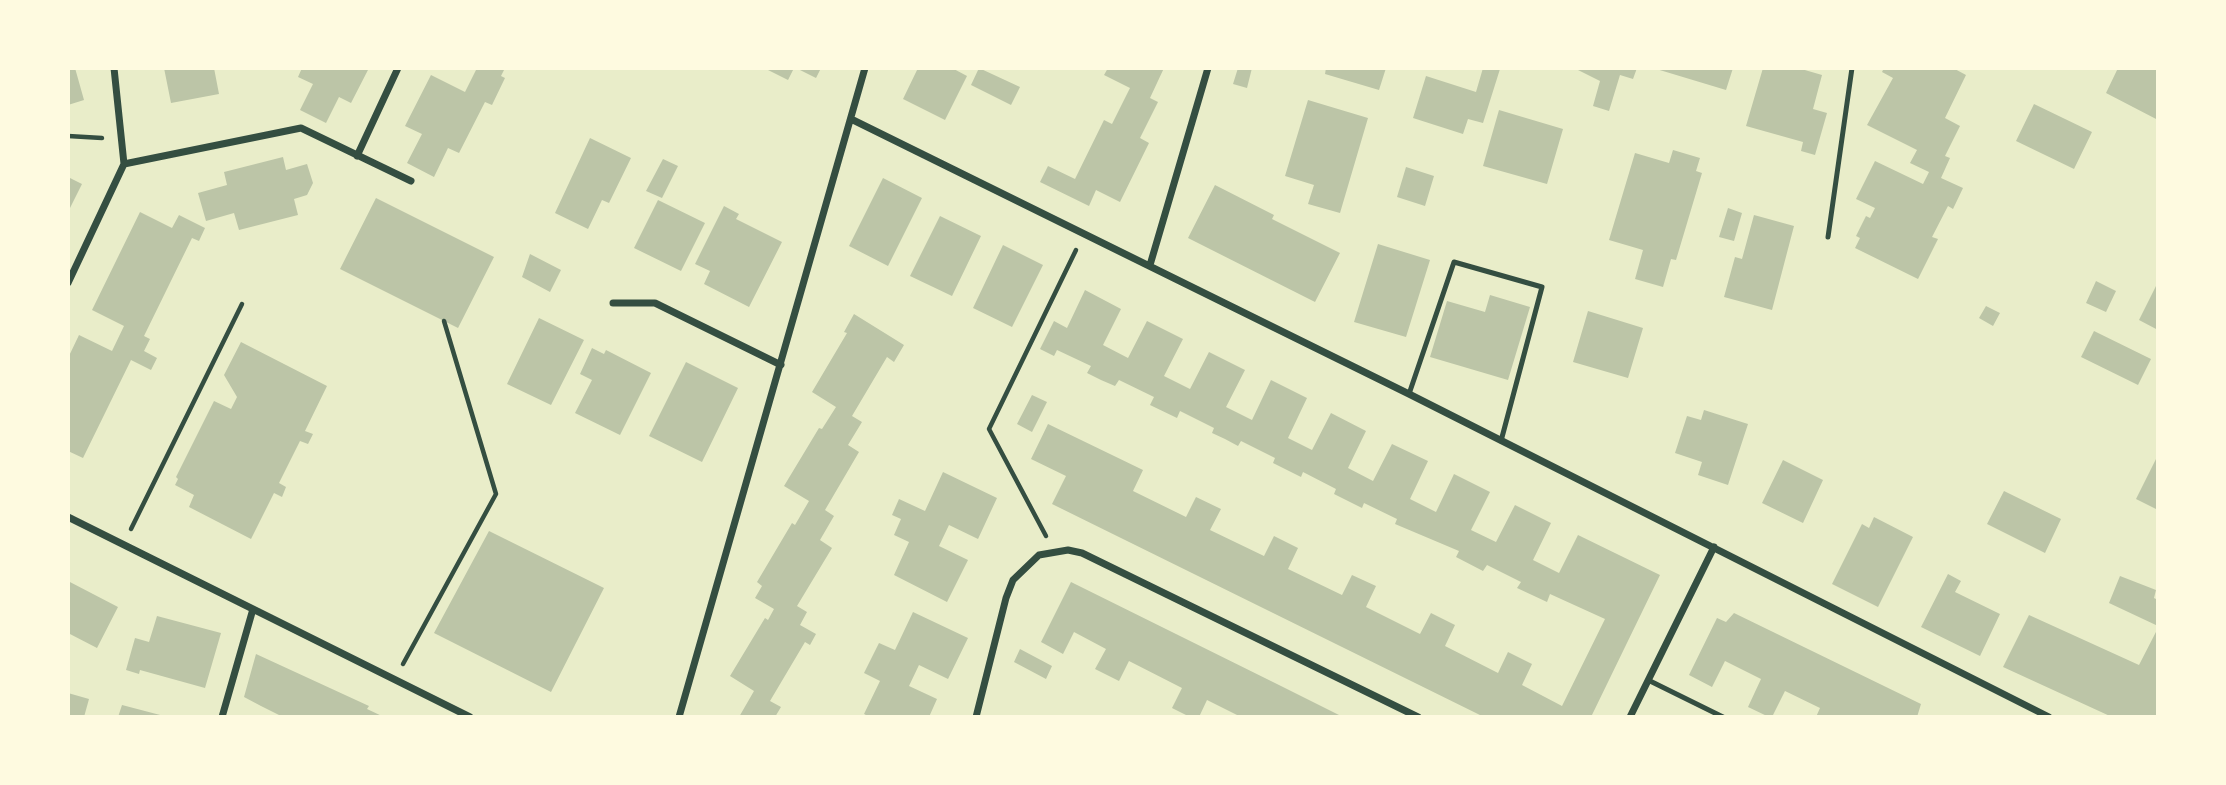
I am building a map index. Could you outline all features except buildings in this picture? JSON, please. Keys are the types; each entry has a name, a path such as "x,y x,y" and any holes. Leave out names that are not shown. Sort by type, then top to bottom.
{"street":[{"path":"68,283 124,164 114,68"},
{"path":"357,156 398,68"},
{"path":"679,717 866,68"},
{"path":"1150,265 1208,68"},
{"path":"851,119 1409,394 2049,717"},
{"path":"124,164 301,128 411,181"},
{"path":"612,303 655,303 781,365"},
{"path":"68,517 470,717"},
{"path":"1630,717 1714,547"},
{"path":"976,717 1006,597 1013,580 1039,555 1053,550 1082,553 1418,717"},
{"path":"222,717 253,609"}],"lane":[{"path":"1828,237 1852,68"},
{"path":"1409,394 1454,262 1542,288 1501,441"},
{"path":"1648,680 1723,717"}],"path":[{"path":"68,136 123,138"},
{"path":"1053,550 989,429 1084,233"},
{"path":"123,544 242,304"},
{"path":"394,679 496,494 444,321"}]}
